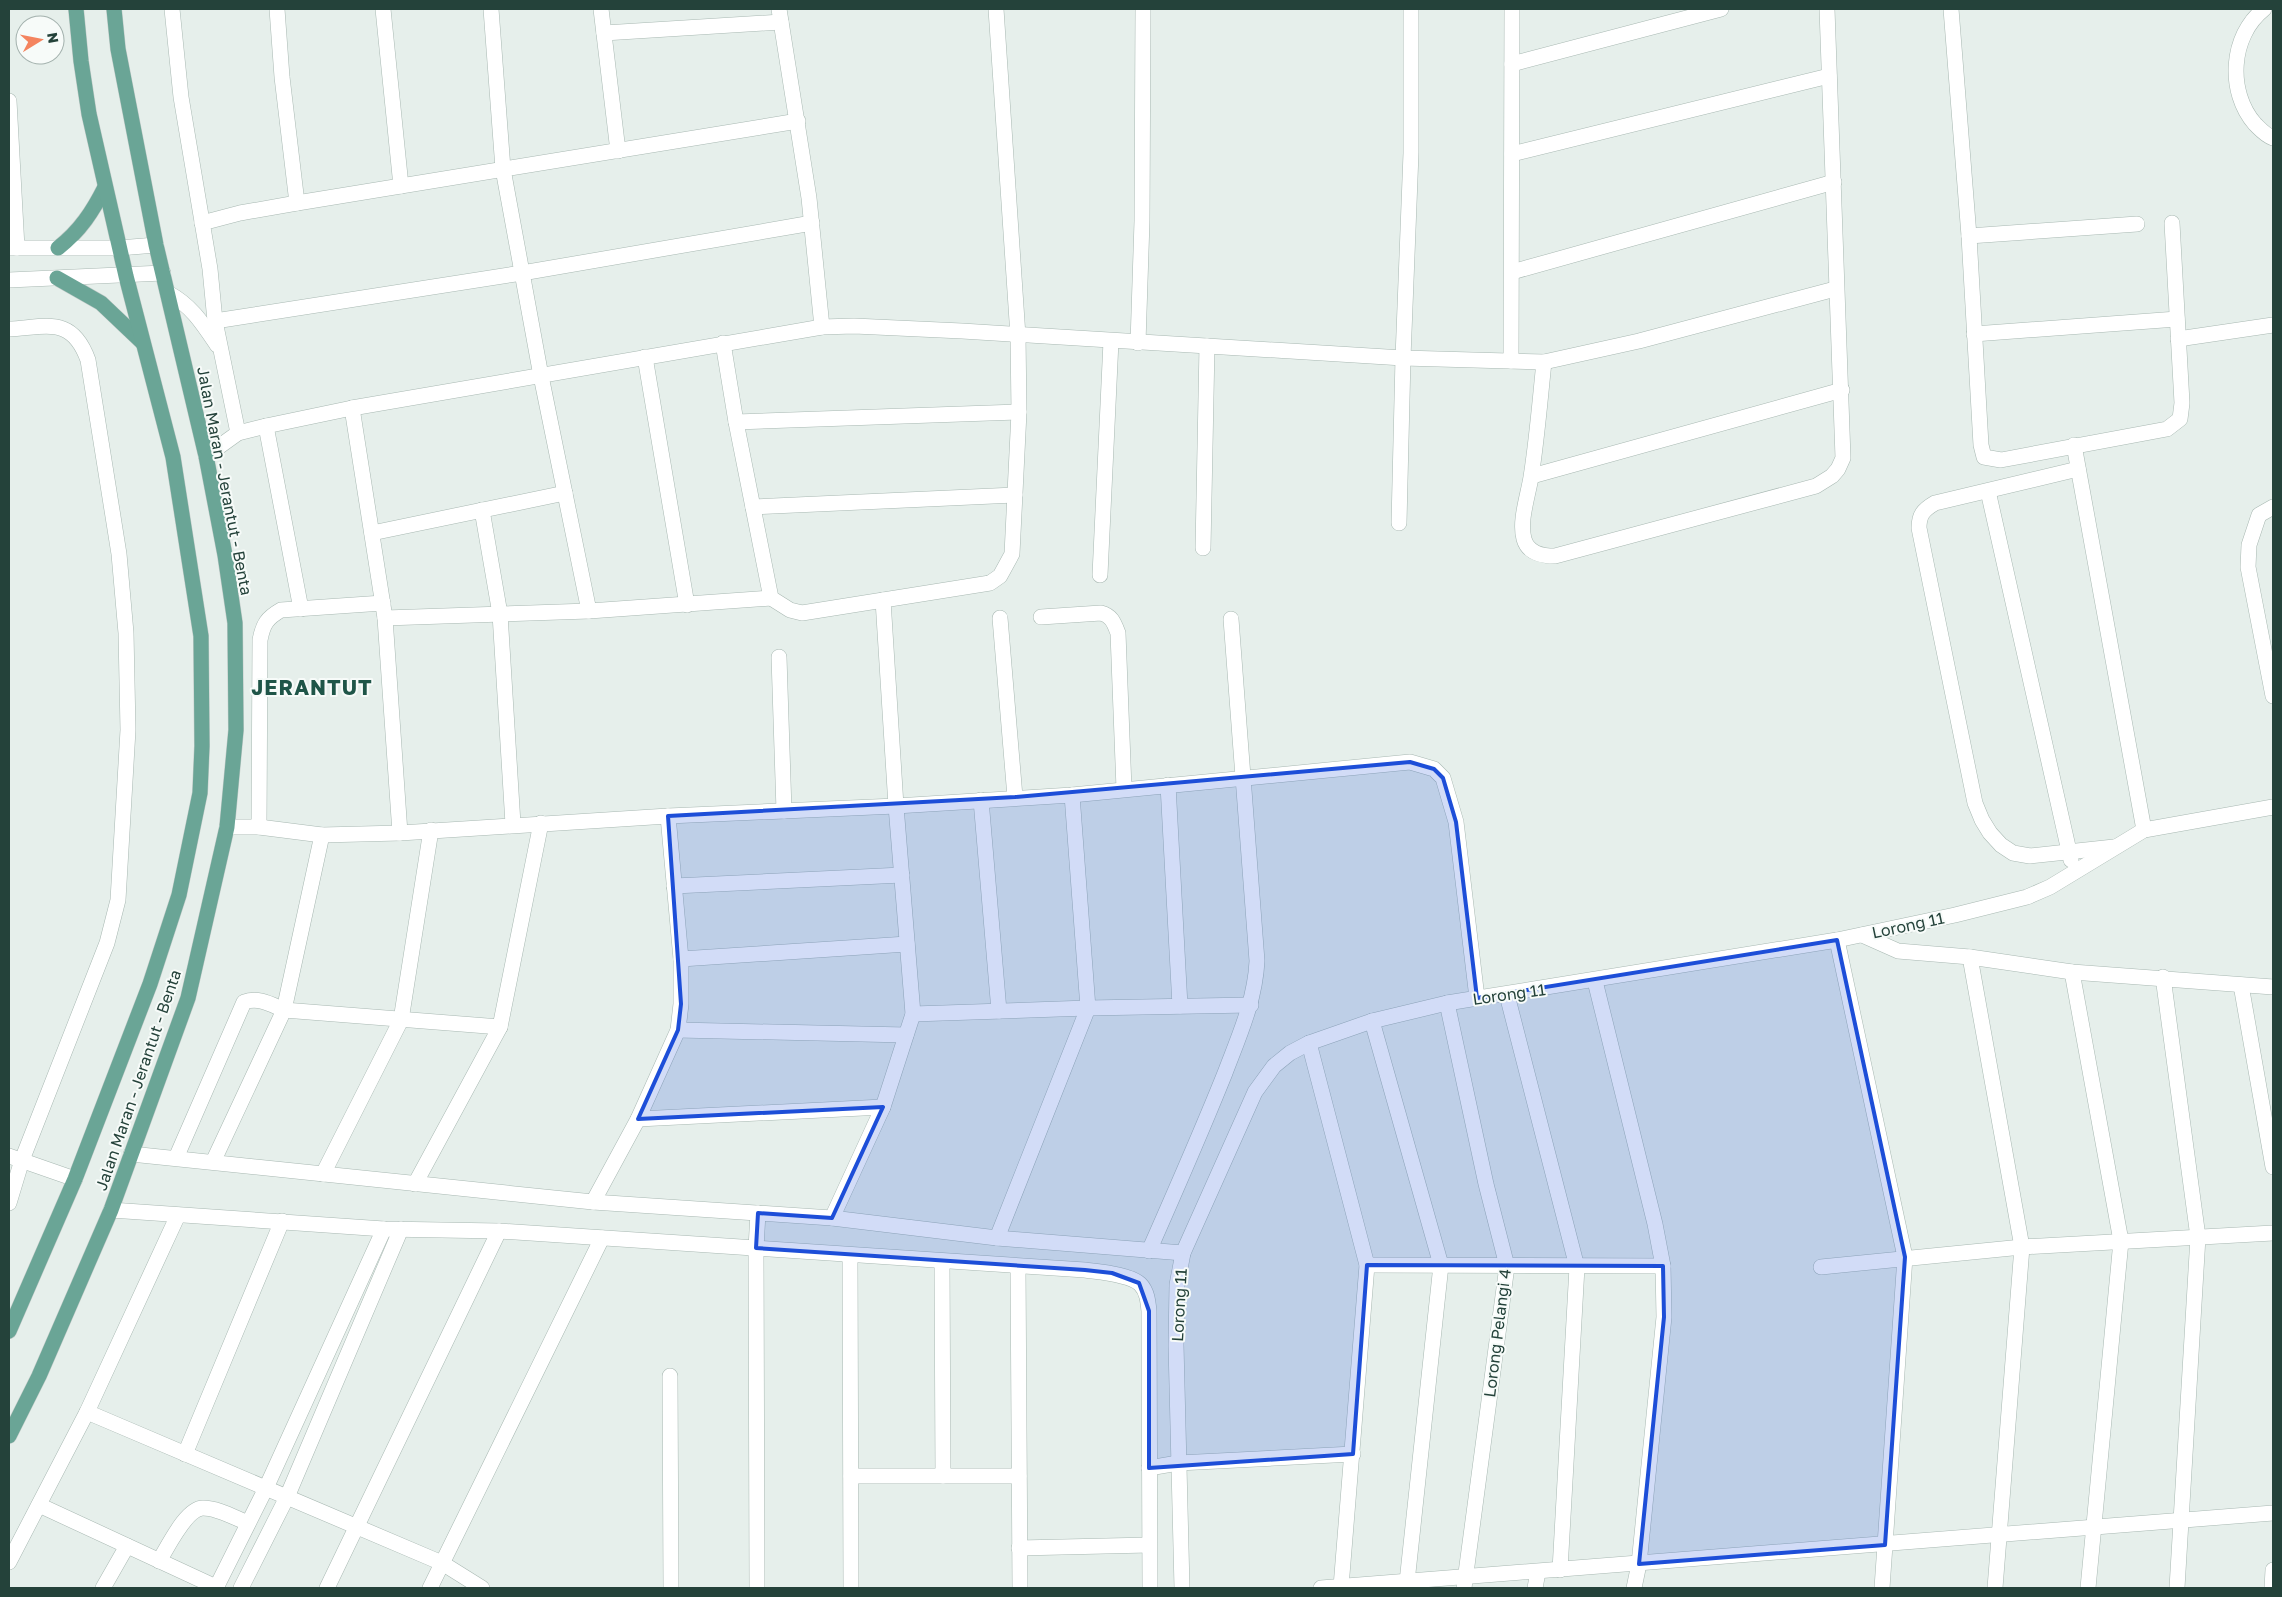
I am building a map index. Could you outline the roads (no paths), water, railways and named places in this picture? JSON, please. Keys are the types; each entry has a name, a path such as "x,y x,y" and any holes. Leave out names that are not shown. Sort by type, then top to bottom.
{"main road":[{"name":"Jalan Maran - Jerantut - Benta","path":"9,1331 75,1179 153,975 178,895 200,793 202,636 173,457 119,248 88,105 76,9"},
{"name":"Jalan Maran - Jerantut - Benta","path":"9,1436 38,1376 111,1210 188,998 226,827 236,730 235,623 225,555 206,456 156,245 118,49 114,9"},
{"path":"58,248 74,235 93,210 105,187"},
{"path":"58,278 101,303 143,343"}],"street":[{"path":"172,9 182,97 210,269 215,321 238,433"},
{"path":"277,9 282,78 297,203"},
{"path":"383,9 401,186"},
{"path":"491,9 503,169 541,376 589,611"},
{"path":"601,9 618,150"},
{"path":"259,827 260,640 268,617 281,610 384,610 500,614 589,611 771,598 790,610 802,613 990,583 1000,576 1012,554 1019,412 1018,336 996,9"},
{"path":"1138,343 1142,221 1144,9"},
{"path":"1399,523 1402,358 1411,153 1411,9"},
{"path":"1511,361 1512,9"},
{"path":"1512,64 1721,9"},
{"path":"1544,362 1532,476 1523,524 1523,537 1526,545 1534,553 1542,556 1555,556 1816,486 1832,476 1838,469 1842,458 1842,390 1835,289 1834,182 1827,9"},
{"path":"1951,9 1969,236 1981,445 1984,457 2001,460 2167,429 2180,419 2182,403 2172,224"},
{"path":"2264,9 2257,14 2242,37 2236,63 2237,90 2248,116 2266,136 2273,138"},
{"path":"604,33 780,15 798,121 812,223 822,327"},
{"path":"1512,154 1829,76"},
{"path":"9,101 13,248 119,248 156,245"},
{"path":"202,223 240,213 297,203 798,121"},
{"path":"1512,272 1834,182"},
{"path":"215,321 522,273 812,223"},
{"path":"1969,236 2138,224"},
{"path":"9,280 163,273"},
{"path":"206,456 238,433 266,426 352,408 822,327 854,326 1402,358 1544,362 1639,341 1835,289"},
{"path":"168,293 179,299 196,314 220,348"},
{"path":"1974,334 2177,319"},
{"path":"2178,339 2273,326"},
{"path":"9,329 57,327 72,332 82,343 88,360 119,554 126,633 128,720 118,900 107,943 16,1158 9,1203"},
{"path":"1100,575 1111,341"},
{"path":"723,343 736,422 771,598"},
{"path":"1203,548 1207,346"},
{"path":"645,357 687,605"},
{"path":"1532,476 1842,390"},
{"path":"352,408 384,610 400,833"},
{"path":"736,422 1019,412"},
{"path":"266,426 301,609"},
{"path":"2074,445 2144,830"},
{"path":"2078,468 1935,503 1922,512 1919,518 1919,528 1975,803 1990,833 2001,845 2014,853 2030,856 2119,846"},
{"path":"1988,491 2074,874"},
{"path":"372,533 565,494"},
{"path":"753,507 1015,495"},
{"path":"2273,507 2260,515 2256,522 2249,545 2248,568 2273,696"},
{"path":"482,510 500,614 513,824"},
{"path":"832,1218 883,1107 913,1014 896,806 883,600"},
{"path":"1041,617 1101,613 1108,615 1113,620 1118,633 1124,789"},
{"path":"1000,618 1015,797"},
{"path":"1149,1251 1202,1131 1251,1005 1256,982 1257,961 1231,618"},
{"path":"779,658 784,811"},
{"path":"226,827 259,827 322,835 400,833 541,822 896,806 1015,797 1072,795 1410,762 1434,768 1443,778 1456,822 1478,998"},
{"path":"1168,785 1180,1006"},
{"path":"997,1238 1088,1008 1072,795"},
{"path":"981,800 999,1011"},
{"name":"Lorong 11","path":"1182,1588 1178,1464 1177,1293 1182,1253 1255,1092 1274,1066 1290,1053 1310,1043 1372,1021 1447,1003 1595,981 1837,940 2027,897 2074,874 2144,830 2273,807"},
{"path":"593,1202 638,1119 678,1030 682,1004 681,958 668,816"},
{"path":"415,1184 500,1027 541,822"},
{"path":"323,1174 401,1020 431,830"},
{"path":"213,1162 284,1010 322,835"},
{"path":"674,886 902,875"},
{"path":"1862,935 1898,951 1970,958 2072,972 2163,977 2273,987"},
{"path":"1837,940 1904,1257 1882,1588"},
{"path":"681,958 908,944"},
{"path":"1970,958 2022,1247 1994,1588"},
{"path":"2072,972 2121,1241 2092,1528 2088,1588"},
{"path":"2163,977 2198,1237 2178,1588"},
{"path":"1595,981 1656,1224 1663,1266 1664,1317 1639,1564 1634,1588"},
{"path":"2241,985 2273,1167"},
{"path":"1508,995 1577,1266 1560,1570"},
{"path":"176,1158 244,1002 254,999 259,1000 284,1010 500,1027"},
{"name":"Lorong Pelangi 4","path":"1447,1003 1486,1184 1507,1266 1465,1583"},
{"path":"913,1014 1251,1005"},
{"path":"1372,1021 1441,1265 1408,1582"},
{"path":"678,1030 906,1035"},
{"path":"1310,1043 1367,1265 1341,1587"},
{"path":"638,1119 883,1107"},
{"path":"131,1154 593,1202 832,1218 997,1238 1182,1253"},
{"path":"16,1158 75,1179"},
{"path":"111,1210 384,1229 499,1230 1112,1273 1139,1283 1147,1295 1149,1311 1150,1588"},
{"path":"757,1588 756,1248 758,1213"},
{"path":"9,1562 88,1412 178,1215"},
{"path":"185,1454 282,1221"},
{"path":"39,1505 216,1588 266,1488 384,1229"},
{"path":"241,1588 287,1497 401,1229"},
{"path":"327,1588 499,1230"},
{"path":"1821,1267 1904,1257 2022,1247 2273,1233"},
{"path":"430,1588 602,1238"},
{"path":"850,1255 851,1588"},
{"path":"942,1262 943,1476"},
{"path":"1367,1265 1663,1266"},
{"path":"1018,1267 1020,1588"},
{"path":"670,1376 671,1588"},
{"path":"88,1412 442,1563 482,1588"},
{"path":"1149,1468 1178,1464 1353,1454"},
{"path":"851,1476 1019,1476"},
{"path":"159,1561 187,1516 201,1508 210,1509 248,1523"},
{"path":"1321,1588 1408,1582 1465,1583 1560,1570 2273,1513"},
{"path":"1019,1548 1150,1545"},
{"path":"104,1588 127,1546"},
{"path":"2272,1588 2273,1570"},
{"path":"1535,1588 1538,1572"}],"district":[{"name":"JERANTUT","path":"312,688"}]}
